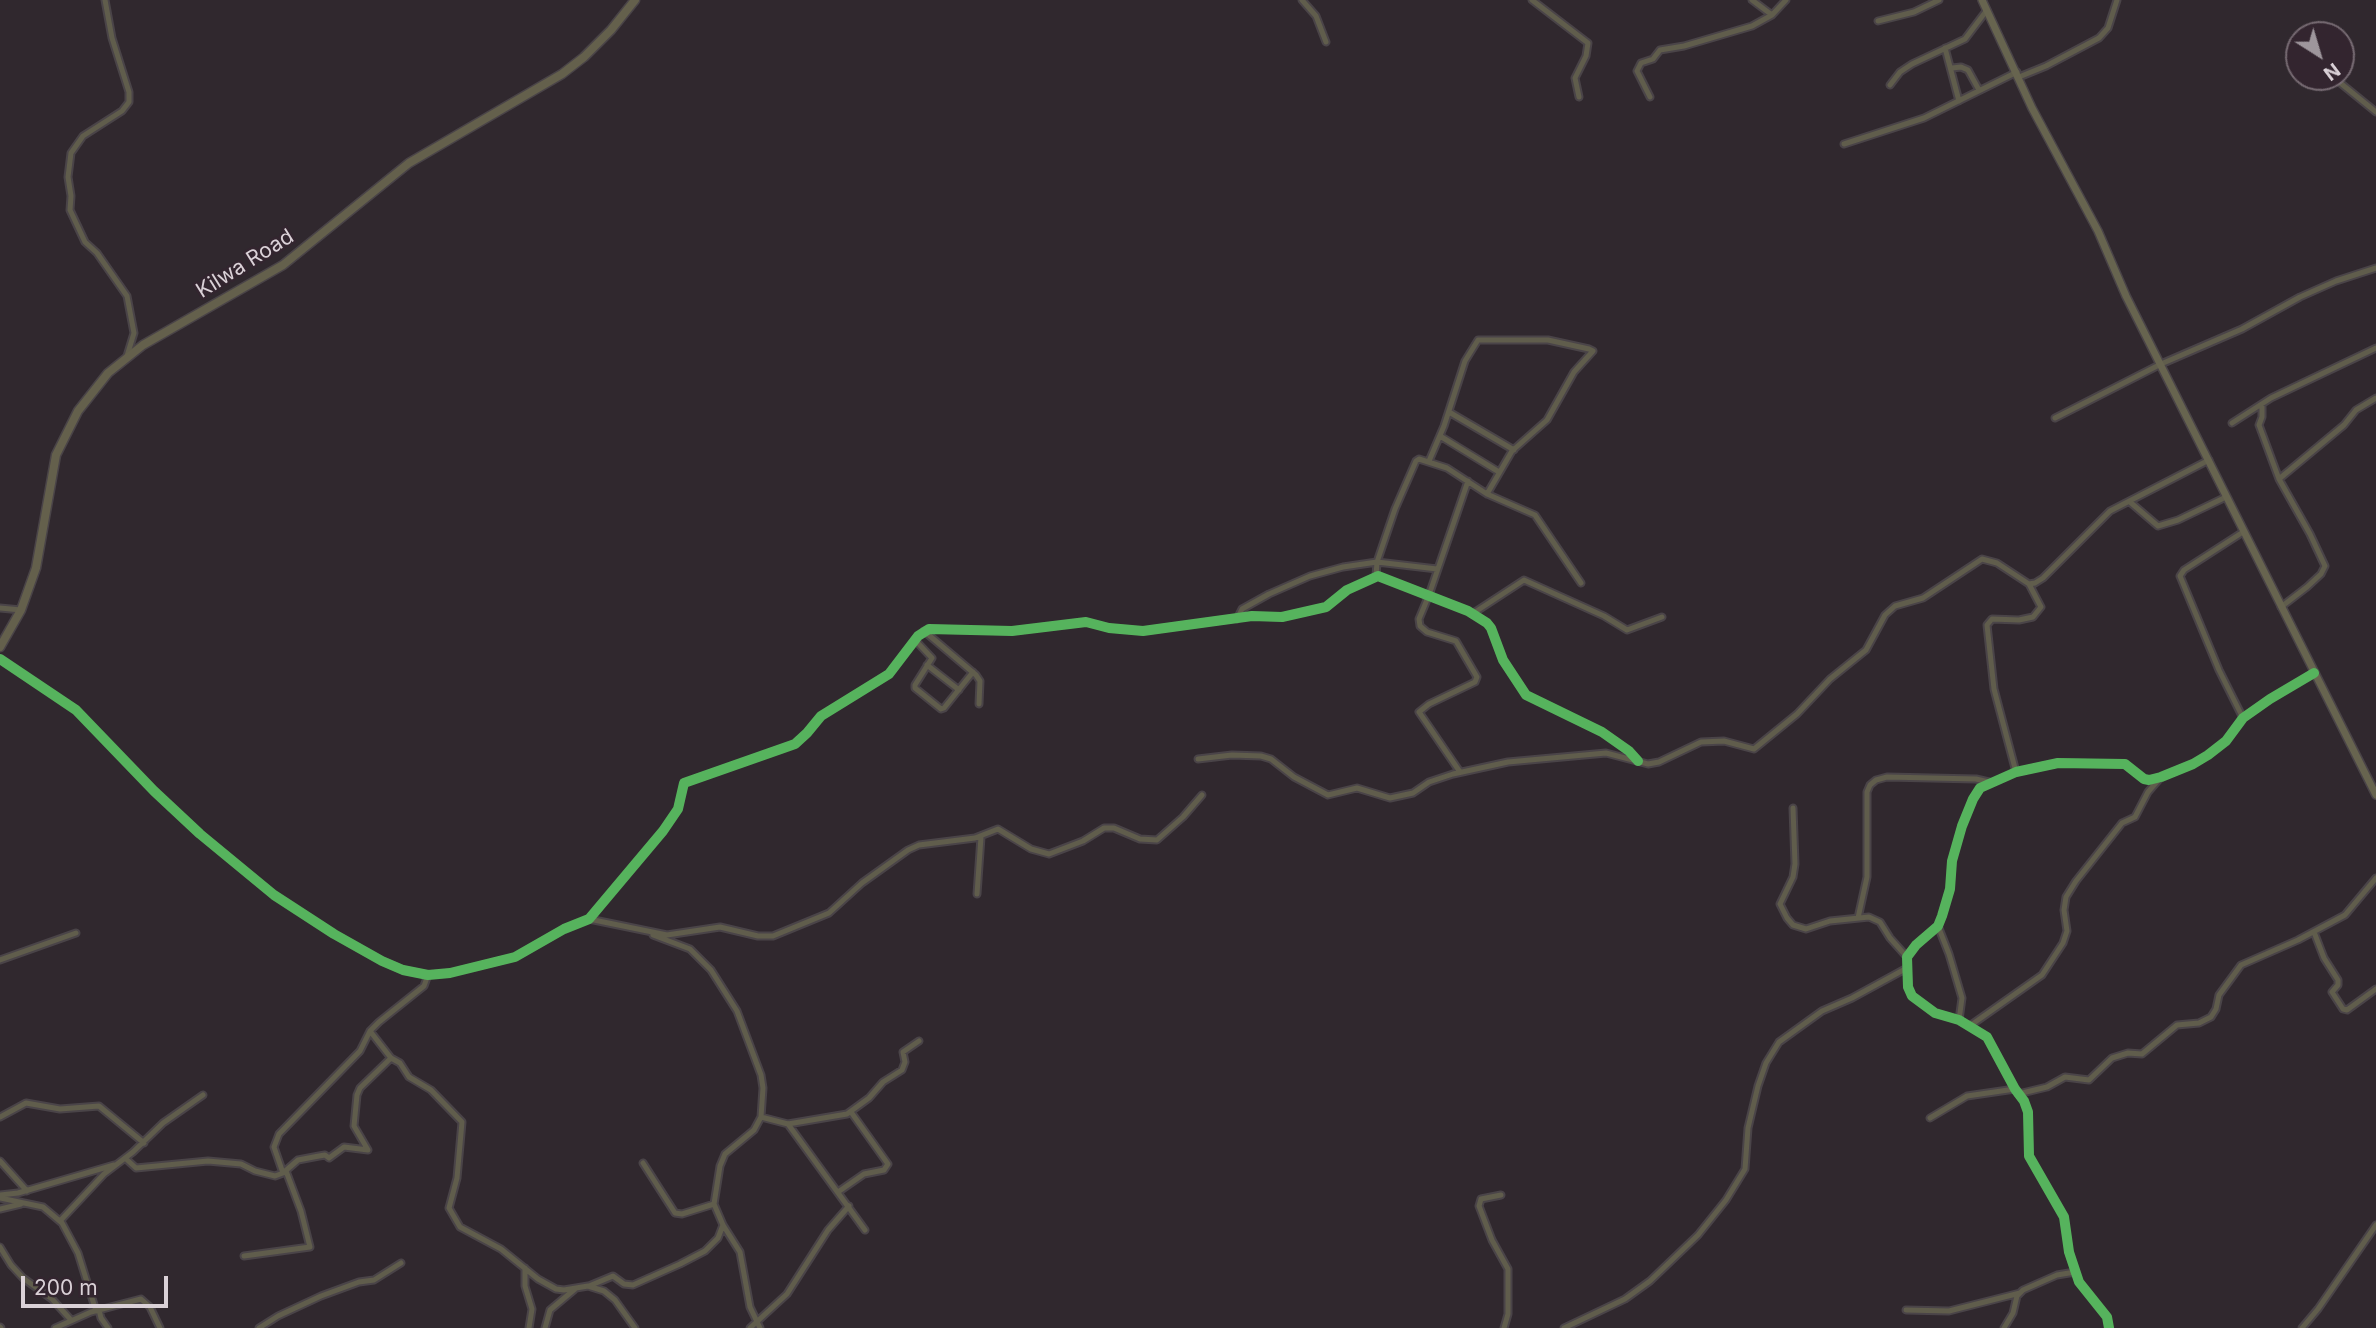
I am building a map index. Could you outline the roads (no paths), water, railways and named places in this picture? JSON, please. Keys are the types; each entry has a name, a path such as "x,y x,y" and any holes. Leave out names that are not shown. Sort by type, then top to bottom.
{"highway":[{"name":"Kilwa Road","path":"0,647 21,610 36,568 56,455 78,411 94,388 127,356 283,264 409,163 562,74 611,30 635,0"}],"main road":[{"path":"1982,0 2032,108 2098,231 2126,296 2376,794"}],"street":[{"path":"104,0 112,38 129,92 129,104 83,135 71,153 68,177 70,210 86,244 97,253 127,296 134,332 127,356"},
{"path":"1302,0 1316,16 1326,42"},
{"path":"1531,0 1588,43 1586,56 1574,78 1579,97"},
{"path":"1752,0 1772,15"},
{"path":"1650,97 1637,71 1641,63 1653,59 1660,50 1745,28 1772,15 1786,0"},
{"path":"1878,21 1914,12 1939,0"},
{"path":"1844,144 1924,118 1979,90 2099,38 2108,28 2117,0"},
{"path":"1890,85 1905,68 1965,39 1987,10"},
{"path":"1945,48 1959,100"},
{"path":"1952,68 1961,67 1968,70 1979,90"},
{"path":"2350,91 2376,112"},
{"path":"2055,418 2161,364 2242,329 2300,297 2336,281 2376,268"},
{"path":"1429,461 1449,412 1465,361 1480,339 1548,340 1580,345 1593,351 1574,372 1547,420 1514,450 1487,494"},
{"path":"2232,423 2262,404 2376,348"},
{"path":"2279,479 2344,425 2356,410 2376,398"},
{"path":"2262,404 2259,425 2279,479 2325,566 2321,574 2281,607"},
{"path":"1449,412 1514,450"},
{"path":"1440,436 1499,472"},
{"path":"2029,584 2043,578 2104,516 2209,460"},
{"path":"1376,576 1377,562 1395,509 1416,461 1429,461 1447,468 1487,494 1537,517 1581,583"},
{"path":"1460,772 1419,712 1424,707 1467,687 1478,678 1455,640 1430,633 1420,626 1419,619 1468,481"},
{"path":"2130,502 2158,526 2178,520 2227,497"},
{"path":"2243,532 2184,570 2180,576 2210,649 2244,718"},
{"path":"1198,759 1233,755 1267,758 1307,785 1328,795 1357,788 1387,797 1402,796 1429,782 1460,772 1508,762 1605,753 1648,764 1659,762 1701,742 1724,741 1748,749 1760,746 1797,715 1830,679 1866,650 1889,610 1923,598 1982,559 1997,563 2029,584 2040,603 2038,612 2028,620 1992,619 1987,625 1994,689 2016,772"},
{"path":"1237,619 1242,609 1250,604 1310,576 1343,567 1377,562 1437,569"},
{"path":"0,659 76,710 154,791 200,834 274,895 382,961 403,970 428,975 450,973 515,957 564,929 589,919 666,827 678,809 683,783 795,744 821,716 889,674 924,631 1012,631 1086,622 1140,631 1256,616 1289,616 1328,605 1348,590 1376,576 1429,595 1490,625 1503,660 1526,695 1602,732 1629,751 1638,761"},
{"path":"1472,614 1525,580 1604,616 1627,630 1662,617"},
{"path":"0,608 21,610"},
{"path":"924,631 980,681 979,704"},
{"path":"915,640 932,658 915,688 941,709 973,673"},
{"path":"927,666 959,690"},
{"path":"2109,1328 2107,1317 2087,1294 2075,1272 2064,1217 2029,1156 2028,1112 2017,1091 1987,1037 1970,1025 1935,1013 1912,996 1908,987 1908,957 1916,945 1938,926 1947,905 1952,862 1962,826 1980,788 2016,772 2058,763 2126,764 2144,779 2161,776 2208,755 2226,741 2244,718 2314,673"},
{"path":"1970,1025 2042,975 2063,943 2067,931 2064,904 2071,889 2122,823 2134,817 2161,776"},
{"path":"1858,918 1867,877 1867,792 1870,785 1887,777 1976,779 1989,782"},
{"path":"589,919 648,932 673,934 720,927 758,936 773,936 829,913 862,883 914,847 932,842 981,837 1001,830 1028,847 1049,854 1083,841 1104,828 1114,828 1140,839 1157,839 1183,817 1202,795"},
{"path":"1793,808 1795,864 1793,877 1780,904 1793,925 1806,929 1830,921 1869,917 1880,922 1890,938 1908,957"},
{"path":"977,894 981,837"},
{"path":"1930,1118 1967,1096 2047,1087 2065,1077 2089,1080 2112,1058 2129,1053 2142,1054 2177,1025 2199,1023 2211,1017 2219,995 2241,965 2314,932 2351,911 2376,878"},
{"path":"1938,926 1962,998 1959,1020"},
{"path":"648,932 694,951 720,982 737,1011 761,1075 761,1117 754,1130 725,1154 713,1204 740,1252 748,1298 758,1325"},
{"path":"2314,932 2324,958 2338,980 2338,985 2332,992 2343,1009 2347,1010 2376,989"},
{"path":"0,960 76,933"},
{"path":"1564,1328 1625,1299 1643,1286 1680,1254 1720,1209 1745,1168 1748,1128 1758,1086 1766,1063 1779,1042 1822,1011 1907,968"},
{"path":"244,1256 310,1247 301,1211 276,1159 274,1147 279,1134 363,1047 370,1031 424,986 428,975"},
{"path":"370,1031 413,1080 431,1090 462,1122 457,1178 450,1207 456,1221 463,1230 501,1249 539,1280 564,1290 588,1286 614,1276 624,1284 632,1285 705,1251 718,1238 723,1225"},
{"path":"761,1117 788,1124 851,1112 883,1082 902,1070 905,1062 903,1052 919,1041"},
{"path":"125,1158 136,1168 208,1161 241,1164 273,1175 284,1172 295,1162 319,1156 329,1158 344,1147 368,1150 354,1126 357,1095 360,1088 391,1058"},
{"path":"60,1221 95,1182 144,1143 163,1123 203,1095"},
{"path":"0,1117 26,1102 60,1109 99,1106 144,1143"},
{"path":"838,1192 864,1174 884,1170 888,1163 851,1112"},
{"path":"788,1124 865,1230"},
{"path":"0,1161 27,1191"},
{"path":"643,1163 675,1213 682,1214 713,1204"},
{"path":"0,1196 27,1191 117,1164"},
{"path":"1501,1195 1481,1199 1479,1206 1492,1240 1508,1269 1508,1314 1504,1328"},
{"path":"0,1196 44,1207 60,1221 78,1253 97,1311 108,1328"},
{"path":"0,1209 24,1203"},
{"path":"750,1328 758,1325 787,1294 828,1230 849,1206"},
{"path":"2302,1328 2318,1310 2376,1225"},
{"path":"0,1247 23,1278 52,1299 71,1320"},
{"path":"259,1328 278,1315 321,1296 360,1282 374,1280 401,1263"},
{"path":"525,1268 525,1286 532,1309 530,1328"},
{"path":"1906,1310 1949,1311 2020,1293 2057,1275 2075,1272"},
{"path":"588,1286 608,1294 635,1328"},
{"path":"545,1328 550,1310 578,1287"},
{"path":"2004,1328 2020,1293"},
{"path":"55,1328 97,1311 141,1299 152,1311 160,1328"}]}
